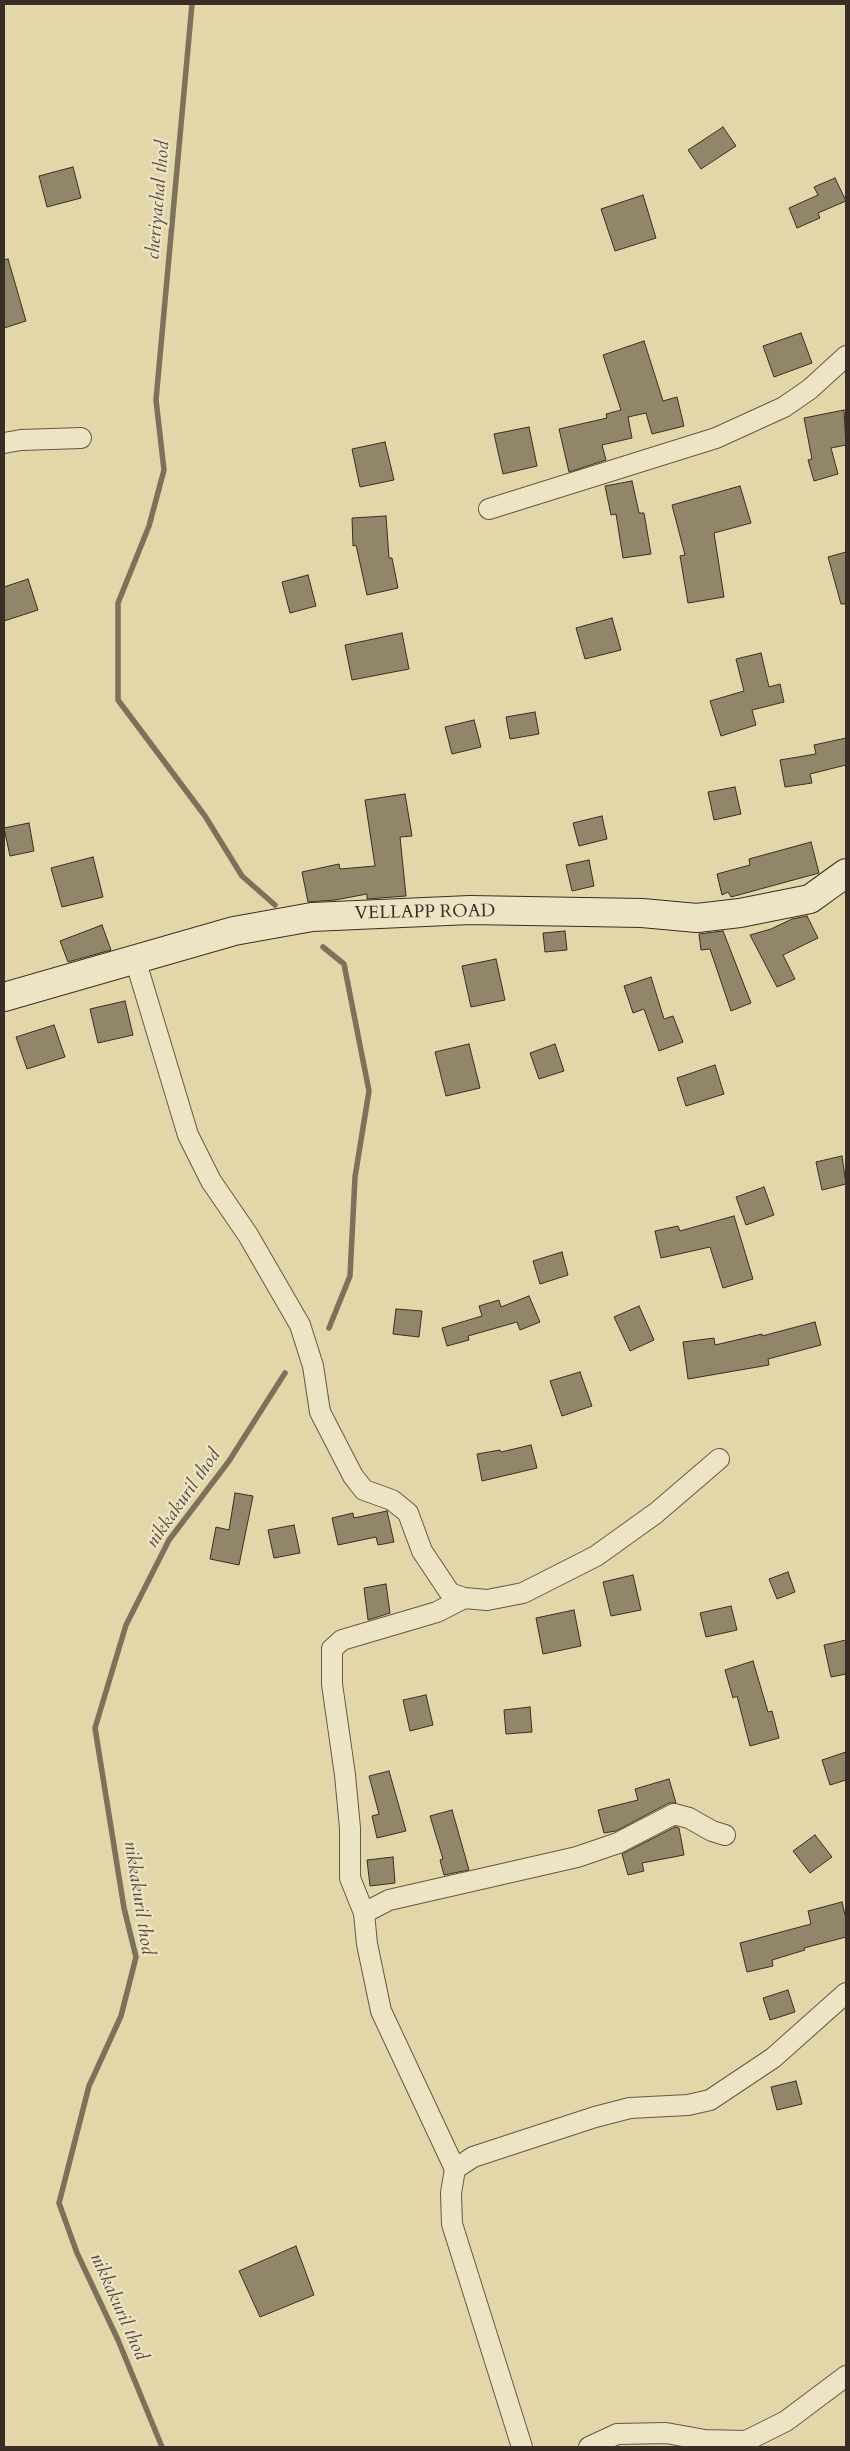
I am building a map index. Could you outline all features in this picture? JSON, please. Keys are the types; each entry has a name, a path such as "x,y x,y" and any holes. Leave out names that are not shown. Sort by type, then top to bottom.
{"main road":[{"name":"VELLAPP ROAD","path":"4,998 234,931 312,917 470,910 642,913 697,918 740,913 810,899 846,873"}],"street":[{"path":"489,509 716,438 784,407 810,390 846,356"},
{"path":"4,443 21,440 81,438"},
{"path":"135,959 188,1135 211,1181 248,1235 300,1325 313,1366 320,1412 353,1476 364,1490 392,1500 408,1513 422,1550 450,1593 464,1598 487,1600 522,1593 596,1556 656,1513 719,1459"},
{"path":"464,1598 437,1612 342,1640 332,1649 332,1684 346,1775 350,1878 364,1913 367,1944 381,2012 455,2169 451,2193 452,2224 522,2447"},
{"path":"364,1913 389,1900 576,1857 618,1843 674,1814 689,1818 712,1831 725,1835"},
{"path":"455,2169 473,2157 595,2117 630,2108 688,2105 710,2100 773,2058 846,1993"},
{"path":"589,2447 617,2434 666,2433 705,2440 746,2441 786,2420 846,2376"}],"building":[{"path":"723,127 736,146 701,169 688,150"},
{"path":"73,167 81,198 47,207 39,176"},
{"path":"835,178 846,201 818,213 820,218 797,228 789,208 818,195 814,187"},
{"path":"643,195 656,238 615,251 601,209"},
{"path":"8,259 26,321 4,328 4,260"},
{"path":"801,333 812,363 774,377 763,346"},
{"path":"644,341 663,401 677,397 684,426 652,434 646,413 628,417 632,438 602,445 606,460 569,472 559,429 607,418 606,414 621,410 603,355"},
{"path":"844,410 846,445 831,448 838,474 814,481 808,460 812,459 804,418"},
{"path":"529,427 537,466 503,474 494,434"},
{"path":"385,442 394,480 360,487 352,449"},
{"path":"632,481 639,513 644,513 651,554 623,558 616,514 611,515 605,486"},
{"path":"740,486 751,523 714,533 724,597 688,603 680,556 685,555 672,505"},
{"path":"386,516 389,558 392,558 398,588 367,595 356,545 353,546 352,518"},
{"path":"846,552 846,604 841,604 828,557"},
{"path":"308,575 316,606 290,613 282,582"},
{"path":"28,579 38,610 4,621 4,587"},
{"path":"612,618 621,650 585,659 576,628"},
{"path":"402,633 409,669 352,680 345,645"},
{"path":"761,653 769,687 780,684 784,702 752,710 756,725 721,736 710,701 744,691 736,659"},
{"path":"535,712 539,734 510,739 506,717"},
{"path":"474,720 481,747 452,754 445,727"},
{"path":"846,738 846,765 810,774 812,783 785,787 780,760 816,754 814,745"},
{"path":"735,787 741,814 714,820 708,792"},
{"path":"405,794 412,836 400,837 406,896 367,899 367,894 335,900 308,902 302,872 339,864 340,869 375,866 365,800"},
{"path":"602,816 607,839 579,846 573,823"},
{"path":"29,823 34,851 10,856 4,828"},
{"path":"811,842 819,873 731,897 728,892 722,895 717,874 750,865 749,859"},
{"path":"93,857 103,897 62,907 51,868"},
{"path":"589,860 594,886 572,891 566,865"},
{"path":"807,916 818,938 783,955 795,979 777,987 750,935 771,929 792,919"},
{"path":"102,925 111,950 68,962 60,941"},
{"path":"565,931 567,950 545,952 543,933"},
{"path":"723,931 751,1003 731,1011 710,949 701,950 699,934"},
{"path":"496,959 505,1000 471,1007 462,966"},
{"path":"651,977 664,1019 673,1016 683,1042 659,1051 644,1009 633,1013 624,986"},
{"path":"125,1001 133,1035 98,1043 90,1009"},
{"path":"54,1025 65,1057 27,1069 16,1037"},
{"path":"469,1044 480,1088 446,1096 435,1052"},
{"path":"555,1044 564,1071 539,1079 530,1053"},
{"path":"715,1065 724,1094 686,1106 677,1078"},
{"path":"842,1156 846,1184 822,1190 816,1162"},
{"path":"764,1187 774,1215 746,1225 736,1197"},
{"path":"734,1216 753,1279 723,1288 710,1247 661,1258 655,1231 678,1226 680,1231"},
{"path":"562,1252 568,1275 540,1284 533,1261"},
{"path":"529,1296 540,1322 520,1330 517,1322 468,1336 469,1340 447,1346 442,1328 482,1316 479,1306 499,1300 501,1307"},
{"path":"639,1306 654,1340 630,1351 614,1317"},
{"path":"396,1309 422,1311 419,1337 393,1334"},
{"path":"815,1322 821,1345 768,1359 769,1365 688,1379 683,1342 714,1338 715,1345 762,1334 762,1336"},
{"path":"580,1372 592,1406 562,1416 550,1381"},
{"path":"531,1445 537,1468 482,1481 477,1454 500,1450 501,1452"},
{"path":"235,1493 253,1496 239,1565 210,1559 216,1527 229,1530"},
{"path":"387,1511 394,1542 378,1545 376,1537 338,1545 332,1518 353,1513 354,1518"},
{"path":"294,1525 300,1553 274,1558 268,1530"},
{"path":"788,1572 795,1592 777,1599 769,1579"},
{"path":"633,1575 641,1610 611,1616 603,1582"},
{"path":"386,1584 390,1613 368,1620 364,1588"},
{"path":"731,1606 737,1630 706,1637 700,1613"},
{"path":"574,1610 581,1646 543,1654 536,1618"},
{"path":"846,1640 846,1674 831,1677 824,1645"},
{"path":"753,1661 768,1712 772,1711 779,1738 750,1746 737,1696 733,1698 725,1670"},
{"path":"426,1695 433,1725 410,1731 403,1700"},
{"path":"530,1707 532,1732 506,1734 504,1710"},
{"path":"846,1752 846,1780 830,1785 822,1760"},
{"path":"389,1771 406,1831 377,1838 372,1816 379,1814 369,1776"},
{"path":"669,1779 676,1803 669,1803 616,1831 604,1833 598,1810 638,1800 635,1789"},
{"path":"452,1810 469,1870 444,1875 440,1860 443,1859 430,1816"},
{"path":"675,1827 679,1828 684,1855 642,1863 644,1871 628,1875 622,1854"},
{"path":"815,1835 832,1857 810,1873 793,1851"},
{"path":"393,1857 395,1883 370,1886 367,1860"},
{"path":"842,1902 846,1919 846,1937 804,1948 805,1950 772,1960 773,1966 747,1972 740,1943 811,1924 808,1911"},
{"path":"788,1990 795,2012 770,2020 763,1998"},
{"path":"796,2081 802,2104 777,2110 771,2087"},
{"path":"296,2246 314,2295 260,2317 239,2271"}],"waterway":[{"name":"cheriyachal thod","path":"192,4 156,400 164,470 149,526 118,603 118,700 205,816 242,876 275,905"},
{"name":"nikkakuril thod","path":"323,947 344,964 369,1091 355,1177 350,1276 329,1328"},
{"name":"nikkakuril thod","path":"162,2447 118,2340 77,2253 59,2203 89,2086 121,2016 136,1957 124,1908 95,1728 126,1625 169,1540 229,1461 285,1373"}]}
